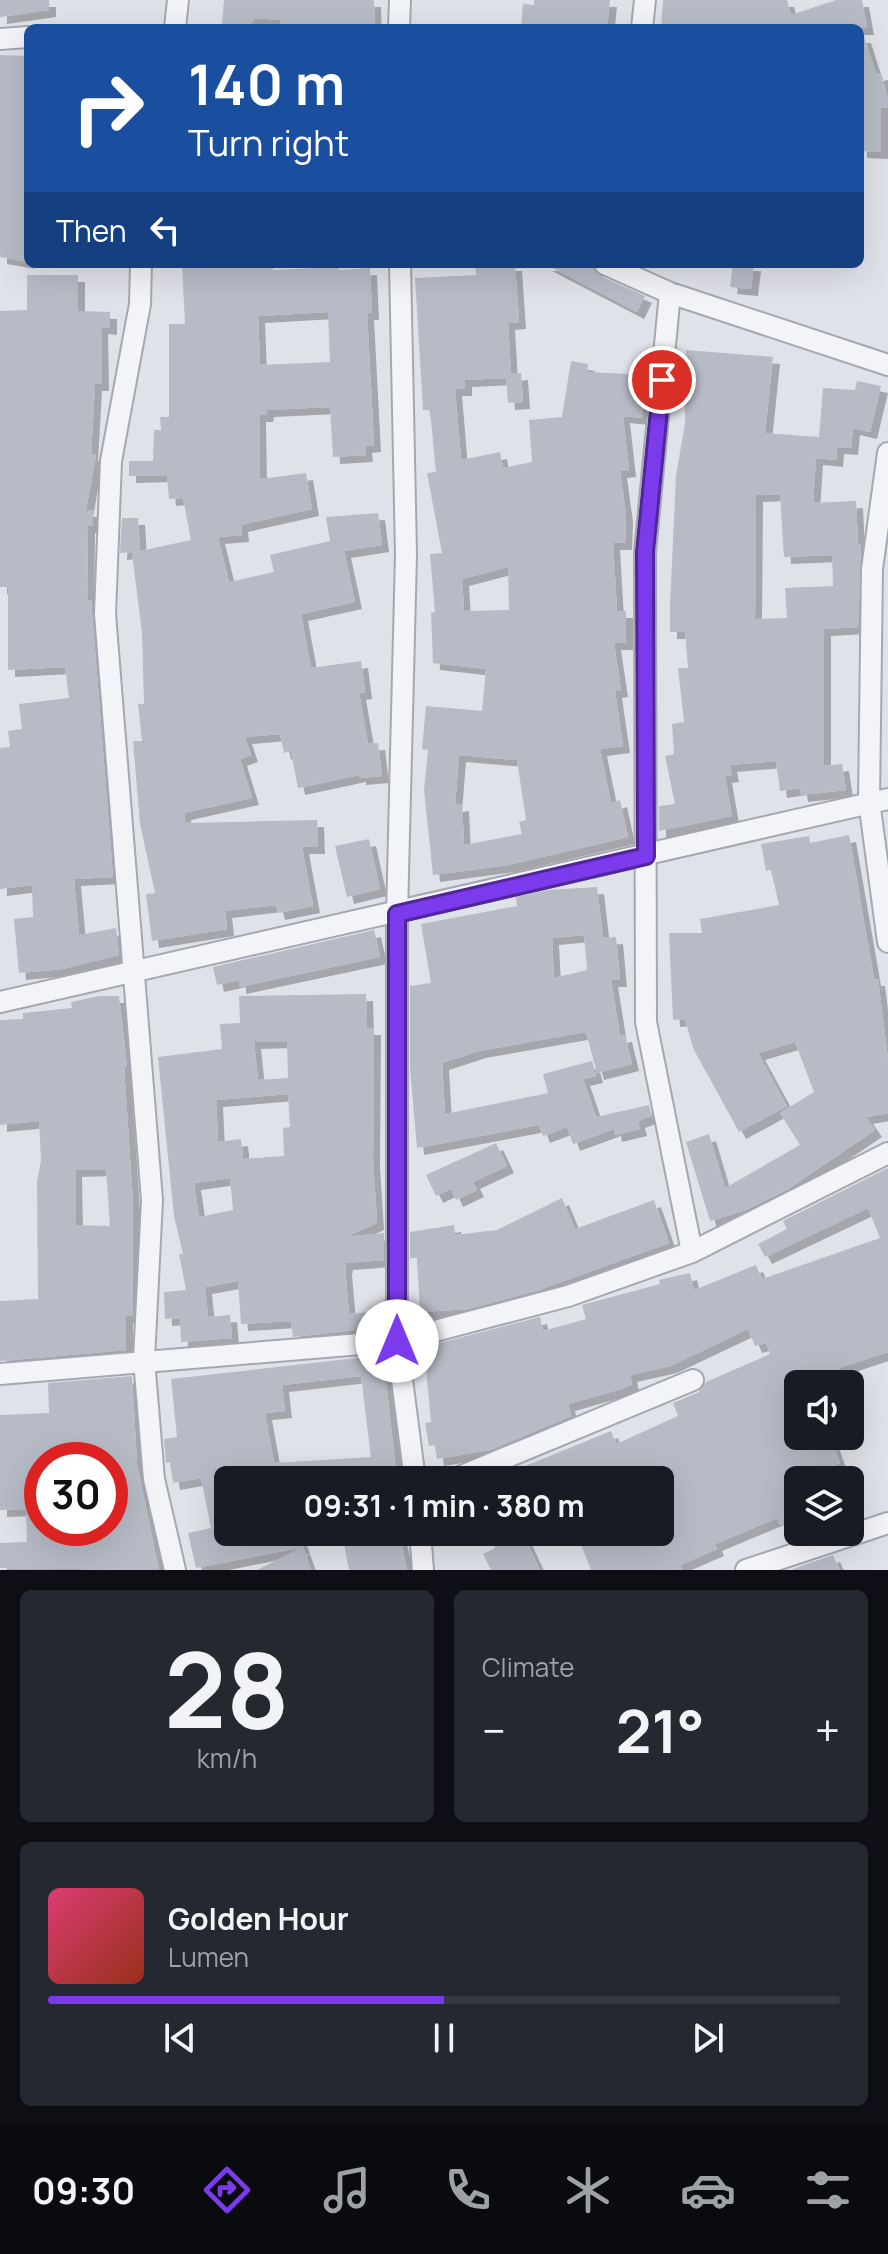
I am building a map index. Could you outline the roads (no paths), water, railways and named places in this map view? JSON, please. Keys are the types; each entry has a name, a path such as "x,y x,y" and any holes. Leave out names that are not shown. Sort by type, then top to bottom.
{"street":[{"path":"175,24 178,0"},
{"path":"399,24 400,0"},
{"path":"642,24 645,0"},
{"path":"0,39 24,37"},
{"path":"141,268 140,304 111,461 105,614 152,1200 144,1360 154,1479 175,1570"},
{"path":"400,268 406,554 397,914 397,1341 413,1466"},
{"path":"617,268 670,293 888,365"},
{"path":"670,293 645,552 646,1022 692,1252"},
{"path":"888,453 872,569 878,800 888,942"},
{"path":"0,1002 397,914 878,800"},
{"path":"0,1374 397,1341 568,1296 692,1252 888,1153"},
{"path":"486,1466 693,1380"},
{"path":"746,1570 888,1523"},
{"path":"421,1546 423,1570"}]}
